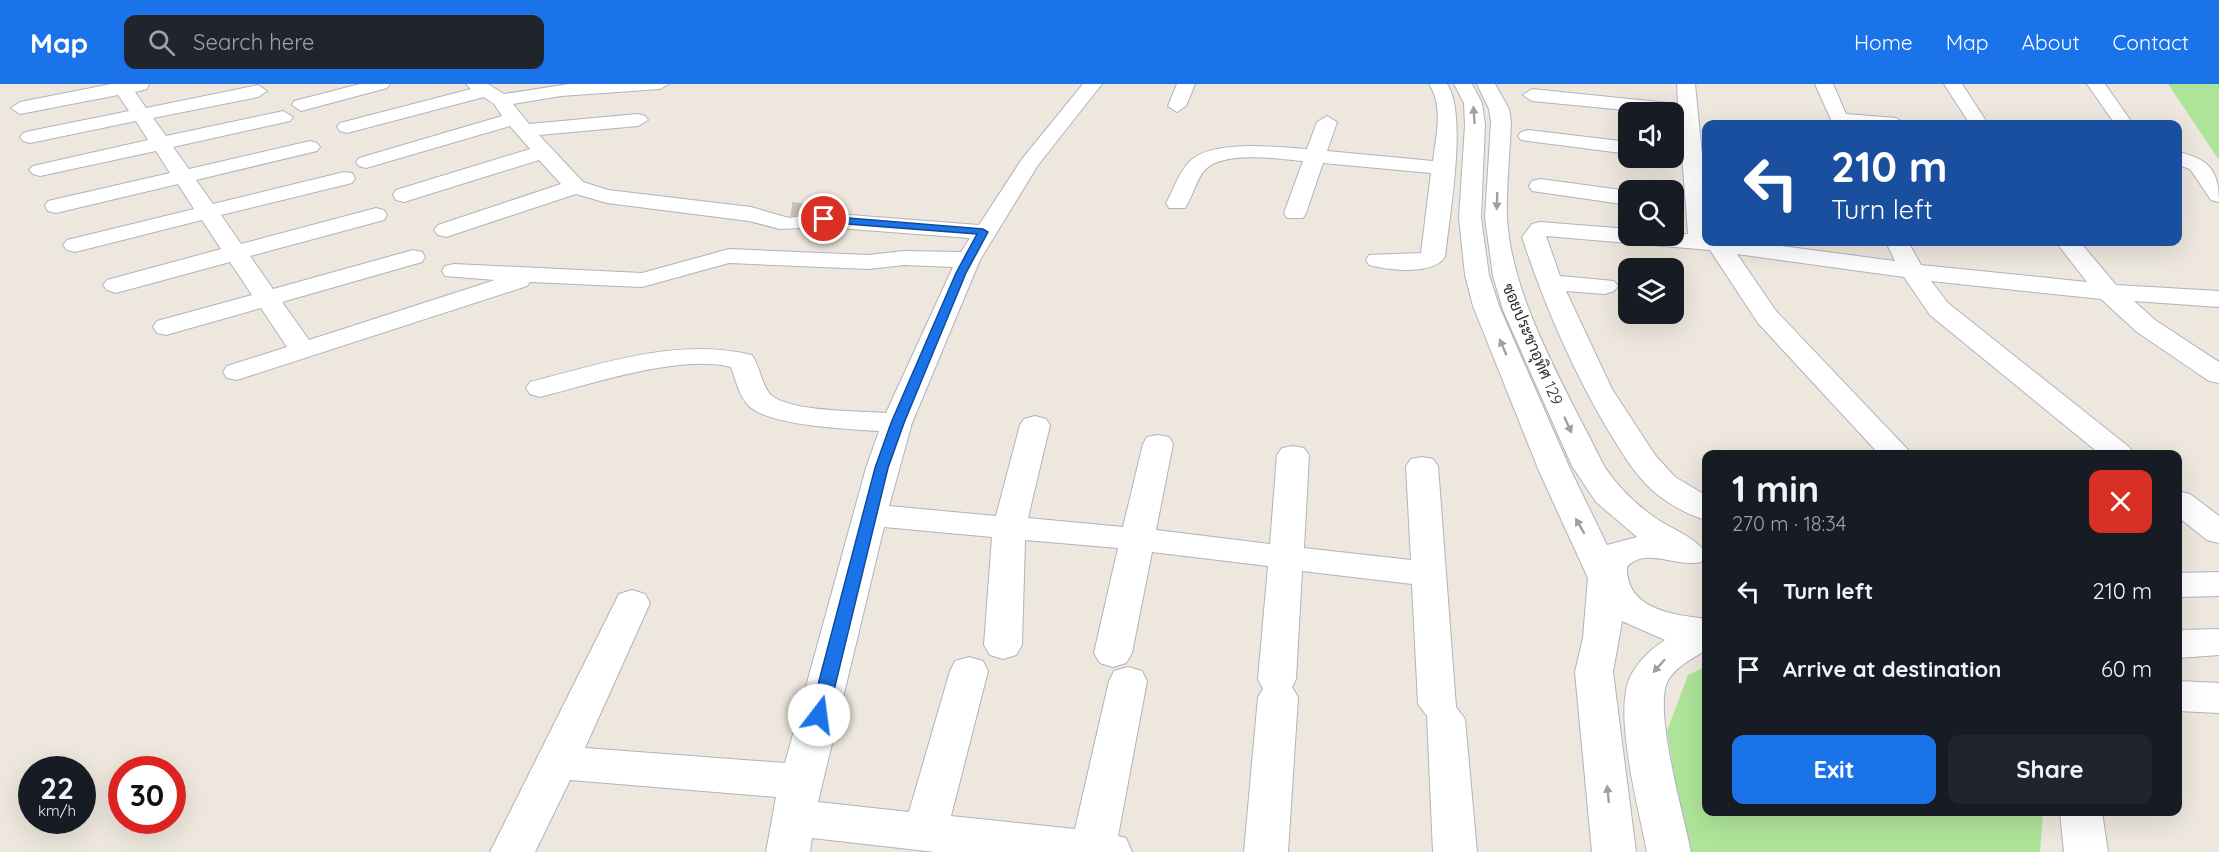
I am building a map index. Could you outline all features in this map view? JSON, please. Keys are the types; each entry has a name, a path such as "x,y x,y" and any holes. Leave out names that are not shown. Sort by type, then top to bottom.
{"street":[{"path":"301,105 381,84"},
{"path":"347,127 522,84"},
{"path":"488,92 660,84"},
{"path":"794,817 882,468 897,423 964,266 983,232 1029,163 1093,84"},
{"path":"1176,106 1186,84"},
{"path":"1378,260 1410,263 1428,260 1432,257 1443,168 1447,105 1438,84"},
{"name":"ซอยประชาอุทิศ 129","path":"1463,84 1473,103 1505,276 1516,310 1588,466 1607,495 1644,526 1698,558"},
{"name":"ซอยประชาอุทิศ 129","path":"1486,84 1499,109 1501,121 1485,164 1470,218 1472,248 1486,306 1574,514 1612,592 1624,606 1642,619 1663,628 1702,632"},
{"path":"1684,144 1687,111 1686,84"},
{"path":"1824,84 1840,120"},
{"path":"1953,84 1976,120"},
{"path":"2096,84 2121,120"},
{"path":"20,108 129,86 141,115 303,351"},
{"path":"30,137 258,91"},
{"path":"488,92 520,124 575,187"},
{"path":"1532,95 1687,111"},
{"path":"40,170 283,117"},
{"path":"366,162 520,124 638,120"},
{"path":"1296,213 1327,122"},
{"path":"1528,136 1618,147"},
{"path":"56,206 310,147"},
{"path":"1177,203 1191,171 1197,165 1210,158 1259,151 1443,168"},
{"path":"404,195 543,152"},
{"path":"1684,159 1702,221"},
{"path":"2182,159 2197,165 2219,195"},
{"path":"75,244 344,178"},
{"path":"1540,186 1618,197"},
{"path":"446,230 575,187 607,195 751,214 983,232"},
{"path":"1684,205 1697,207"},
{"path":"116,285 376,215"},
{"path":"1702,238 1540,229 1534,237 1550,283 1598,389 1643,461 1664,484 1702,507"},
{"path":"1714,246 1767,317 1892,450"},
{"path":"1757,246 1912,271 2108,292 2219,299"},
{"path":"1899,246 1912,271 1938,309 2113,450"},
{"path":"2071,246 2108,292 2146,326 2219,375"},
{"path":"454,271 642,280 656,279 717,257 729,256 868,262 884,267 964,266"},
{"path":"166,327 413,257"},
{"path":"237,372 536,275"},
{"path":"1550,283 1605,286"},
{"path":"540,388 675,358 718,355 742,361 758,399 770,407 791,414 897,423"},
{"path":"1003,645 1009,529 1035,425"},
{"path":"558,762 794,817 1078,850 1120,667 1135,539 1158,444"},
{"path":"1266,852 1293,455"},
{"path":"1422,466 1428,574 1455,852"},
{"path":"2182,504 2219,532"},
{"path":"871,515 1135,539 1428,574"},
{"name":"ซอยประชาอุทิศ 129","path":"1614,852 1594,672 1602,638 1608,566 1616,556 1630,549 1648,546 1698,558"},
{"path":"2182,585 2219,584"},
{"path":"512,852 558,762 632,603"},
{"name":"ซอยประชาอุทิศ 129","path":"1669,852 1648,739 1644,698 1648,680 1661,662 1702,635"},
{"path":"2182,644 2219,642"},
{"path":"925,832 969,671"},
{"path":"2182,696 2219,698"},
{"path":"2082,816 2086,852"}],"green space":[{"path":"2168,84 2219,84 2219,160"},
{"path":"1702,668 1702,816 2043,816 2040,852 1687,852 1667,731 1688,675"}],"tunnel":[{"path":"791,212 806,214"}],"route":[{"path":"819,715 882,468 897,423 961,273 983,232 824,219"}]}
